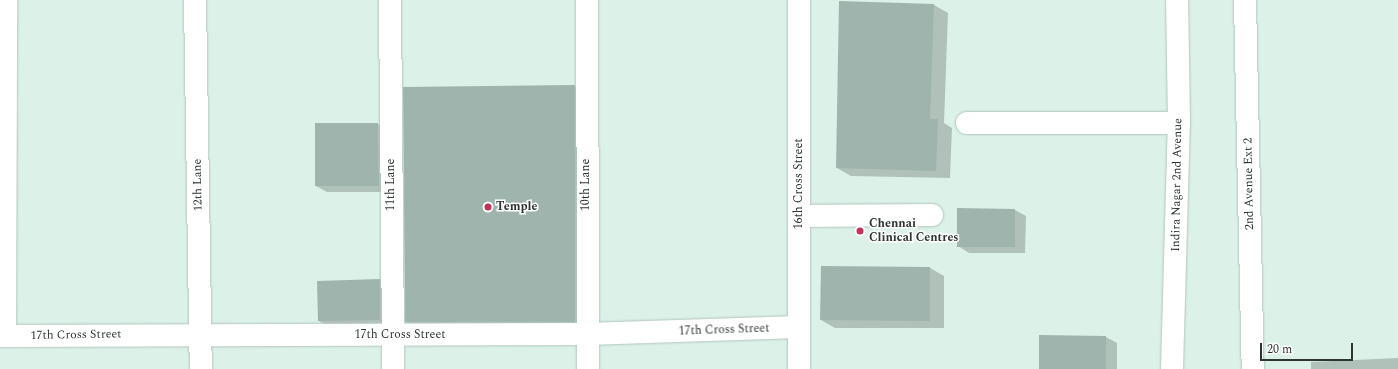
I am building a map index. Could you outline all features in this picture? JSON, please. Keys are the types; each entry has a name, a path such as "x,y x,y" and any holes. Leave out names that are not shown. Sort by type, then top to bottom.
{"street":[{"path":"3,336 6,0"},
{"name":"12th Lane","path":"195,0 201,369"},
{"name":"11th Lane","path":"390,0 391,335 393,369"},
{"name":"10th Lane","path":"587,0 588,369"},
{"name":"16th Cross Street","path":"798,0 799,369"},
{"name":"Indira Nagar 2nd Avenue","path":"1172,369 1179,122 1177,0"},
{"name":"2nd Avenue Ext 2","path":"1245,0 1253,369"},
{"path":"966,123 1179,122"},
{"path":"799,216 932,215"},
{"name":"17th Cross Street","path":"3,336 200,334 587,334 799,327"}],"building":[{"path":"839,1 934,4 930,119 938,119 936,171 836,168"},
{"name":"Temple","path":"575,85 575,322 405,322 403,87"},
{"path":"315,123 378,123 379,186 315,186"},
{"path":"957,208 1015,209 1015,247 957,247"},
{"path":"821,266 930,267 930,321 820,320"},
{"path":"380,279 380,320 318,321 317,281"},
{"path":"1039,335 1106,336 1106,369 1039,369"}],"place":[{"name":"Temple","path":"488,207"},
{"name":"Chennai Clinical Centres","path":"860,231"}]}
